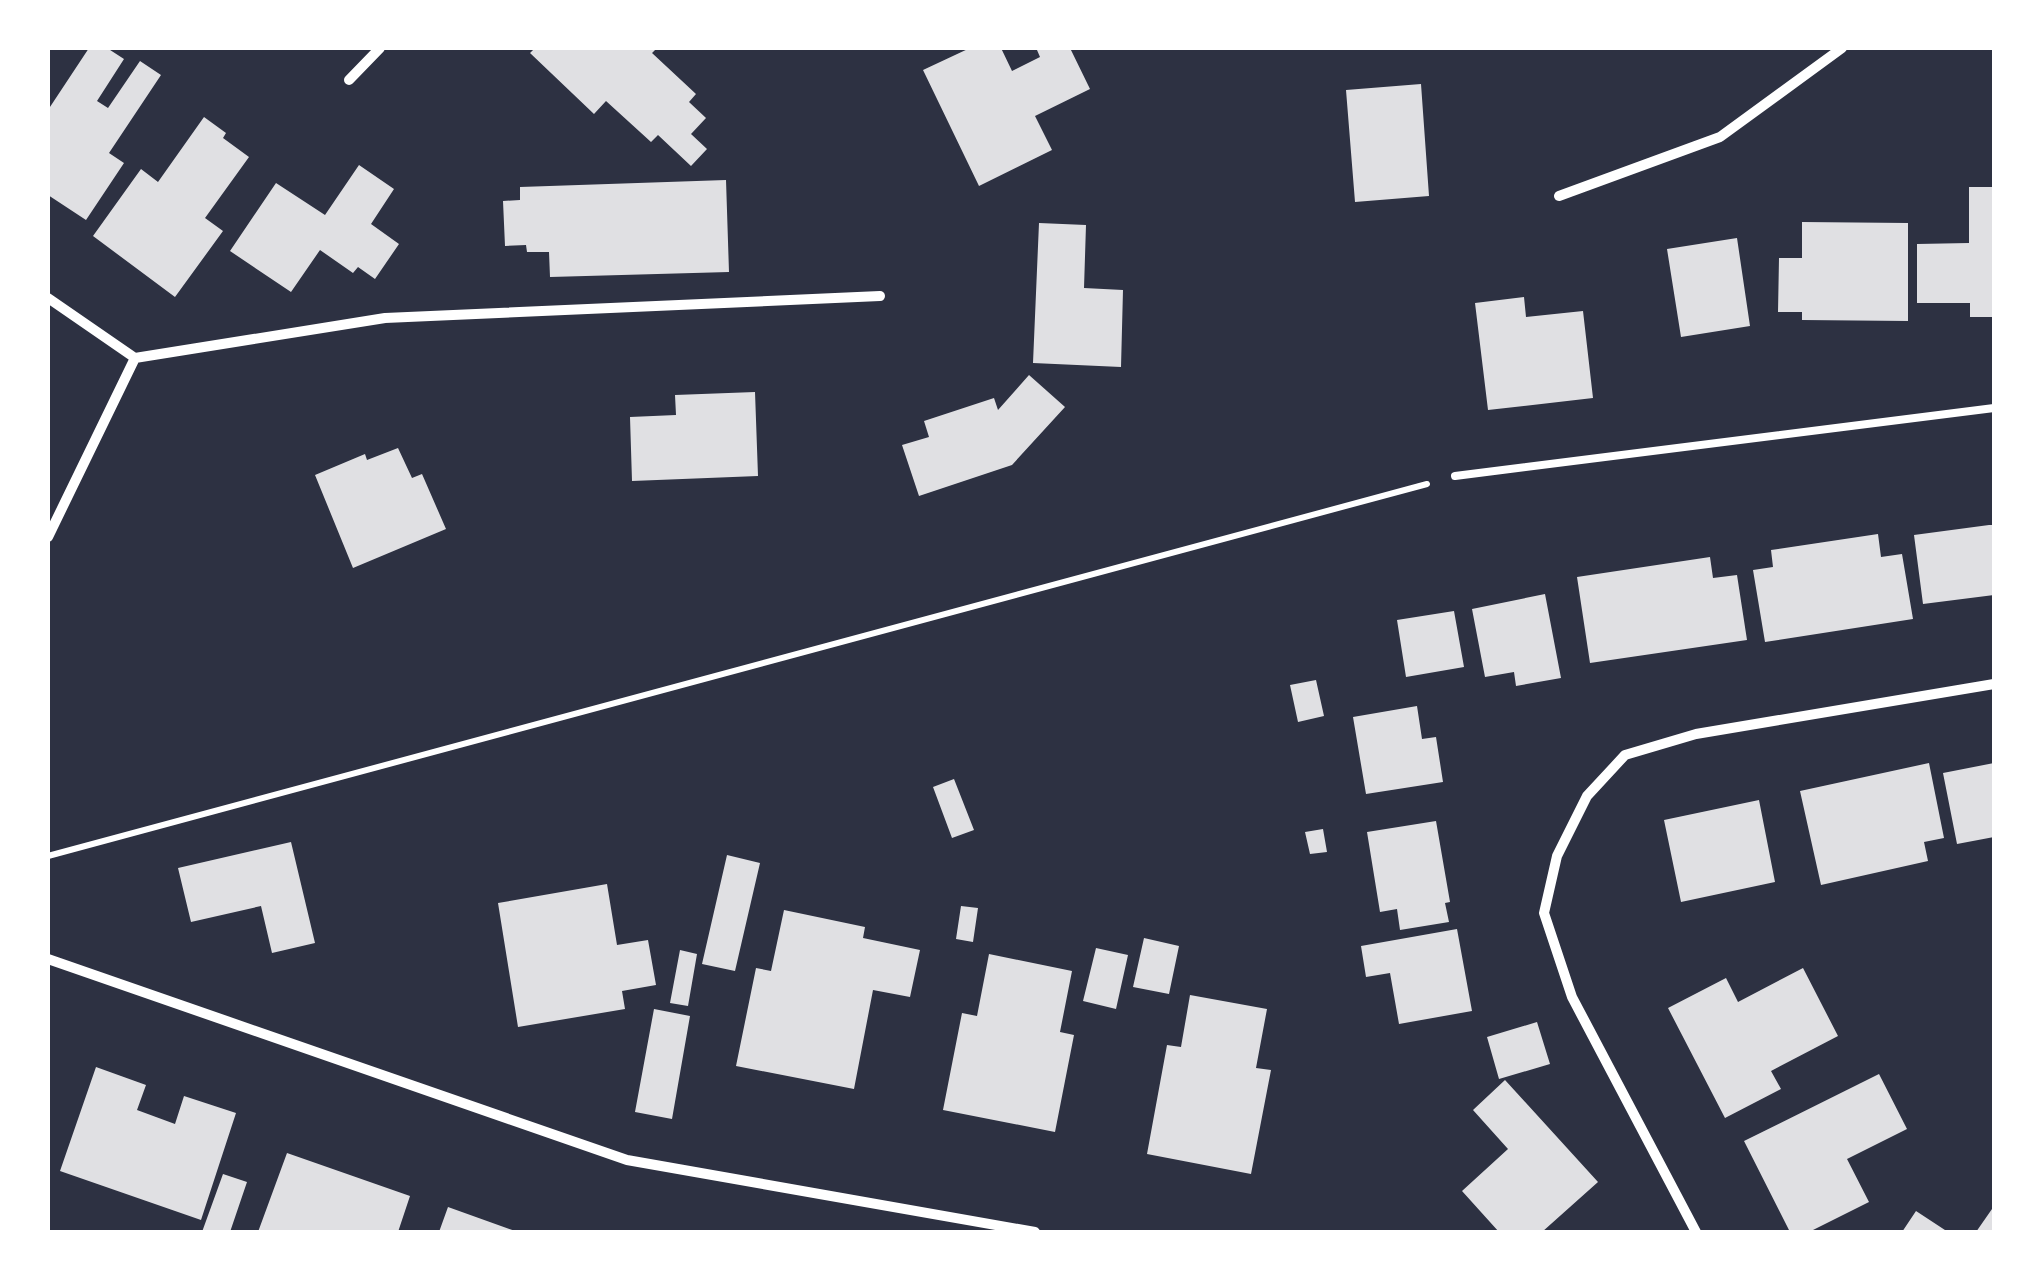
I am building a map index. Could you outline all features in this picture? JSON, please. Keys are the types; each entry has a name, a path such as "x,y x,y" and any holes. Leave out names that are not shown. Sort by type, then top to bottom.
{"street":[{"path":"348,80 380,48"},
{"path":"1558,196 1720,137 1842,48"},
{"path":"48,298 135,358 385,318 880,296"},
{"path":"48,537 135,358"},
{"path":"1696,1232 1572,997 1544,913 1557,856 1586,796 1626,755 1696,734 1994,684"},
{"path":"48,959 626,1160 1035,1232"}],"lane":[{"path":"1455,476 1994,408"}],"path":[{"path":"48,856 1455,476"}],"building":[{"path":"89,48 107,48 124,59 97,101 108,108 140,61 161,75 109,153 124,163 86,220 48,195 48,110"},
{"path":"535,48 657,48 652,53 696,94 689,102 706,118 691,134 707,149 691,166 658,135 651,142 606,101 594,114 530,53"},
{"path":"970,48 1001,48 1012,71 1040,57 1037,50 1042,48 1070,48 1090,89 1035,116 1052,150 979,186 923,70"},
{"path":"1421,84 1429,196 1355,202 1346,90"},
{"path":"204,117 226,133 223,138 249,157 205,218 223,231 175,297 93,236 141,169 158,182"},
{"path":"359,165 394,189 371,224 399,244 375,279 358,267 353,273 320,250 291,292 230,251 276,183 325,215"},
{"path":"726,180 729,272 550,277 549,252 527,252 526,245 505,246 503,201 520,200 520,187"},
{"path":"1969,187 1994,187 1994,317 1970,317 1970,303 1917,303 1917,244 1969,243"},
{"path":"1802,222 1908,223 1908,321 1802,320 1802,312 1778,312 1779,258 1802,258"},
{"path":"1039,223 1086,225 1084,288 1123,290 1121,367 1033,363"},
{"path":"1737,238 1750,326 1681,337 1667,249"},
{"path":"1524,297 1526,317 1583,311 1593,398 1488,410 1475,303"},
{"path":"1029,375 1065,407 1012,465 919,496 902,445 929,437 924,421 994,398 998,410"},
{"path":"755,392 758,476 632,481 630,417 676,415 675,395"},
{"path":"398,448 412,478 422,474 446,529 353,568 315,475 365,454 367,460"},
{"path":"1994,525 1994,595 1923,604 1914,535"},
{"path":"1878,534 1881,557 1902,554 1913,619 1765,642 1753,570 1773,567 1771,550"},
{"path":"1710,557 1713,578 1737,575 1747,640 1590,663 1577,577"},
{"path":"1545,594 1561,678 1516,686 1514,672 1485,677 1472,609"},
{"path":"1454,611 1464,667 1406,677 1397,620"},
{"path":"1316,680 1324,716 1298,722 1290,685"},
{"path":"1417,706 1422,739 1436,737 1443,782 1366,794 1353,717"},
{"path":"1929,763 1944,838 1924,842 1928,861 1821,885 1800,791"},
{"path":"1994,763 1994,837 1957,844 1943,773"},
{"path":"954,779 974,830 952,838 933,787"},
{"path":"1759,800 1775,882 1681,902 1664,820"},
{"path":"1436,821 1450,902 1445,903 1449,922 1400,930 1397,909 1380,912 1367,832"},
{"path":"1323,829 1327,852 1310,854 1305,832"},
{"path":"291,842 315,943 272,953 261,906 191,922 178,868"},
{"path":"727,855 760,863 735,971 702,964"},
{"path":"607,884 617,945 648,940 656,985 622,991 625,1009 518,1027 498,903"},
{"path":"961,906 978,908 973,942 956,939"},
{"path":"784,910 865,927 863,938 920,950 910,997 873,990 854,1089 736,1066 756,968 771,971"},
{"path":"1457,929 1472,1011 1399,1024 1390,973 1366,977 1361,946"},
{"path":"1144,938 1179,946 1169,994 1133,987"},
{"path":"1096,948 1128,955 1116,1009 1083,1001"},
{"path":"680,950 697,954 688,1006 670,1003"},
{"path":"989,954 1072,971 1060,1032 1074,1035 1055,1132 943,1110 962,1013 977,1016"},
{"path":"1803,968 1838,1036 1771,1071 1781,1089 1725,1118 1668,1008 1726,978 1738,1002"},
{"path":"1190,995 1267,1009 1256,1068 1271,1070 1251,1174 1147,1154 1167,1045 1181,1047"},
{"path":"654,1009 690,1016 672,1119 635,1112"},
{"path":"1537,1022 1550,1064 1499,1079 1487,1037"},
{"path":"96,1067 146,1085 137,1110 175,1124 184,1096 236,1113 201,1220 60,1171"},
{"path":"1879,1074 1907,1129 1847,1159 1869,1202 1809,1232 1790,1232 1744,1141"},
{"path":"1505,1080 1598,1182 1542,1232 1499,1232 1462,1191 1508,1149 1473,1110"},
{"path":"287,1153 410,1196 398,1232 258,1232"},
{"path":"223,1174 247,1182 230,1232 202,1232"},
{"path":"448,1207 518,1232 439,1232"},
{"path":"1992,1209 1994,1232 1976,1232"},
{"path":"1916,1211 1948,1232 1902,1232"}]}
